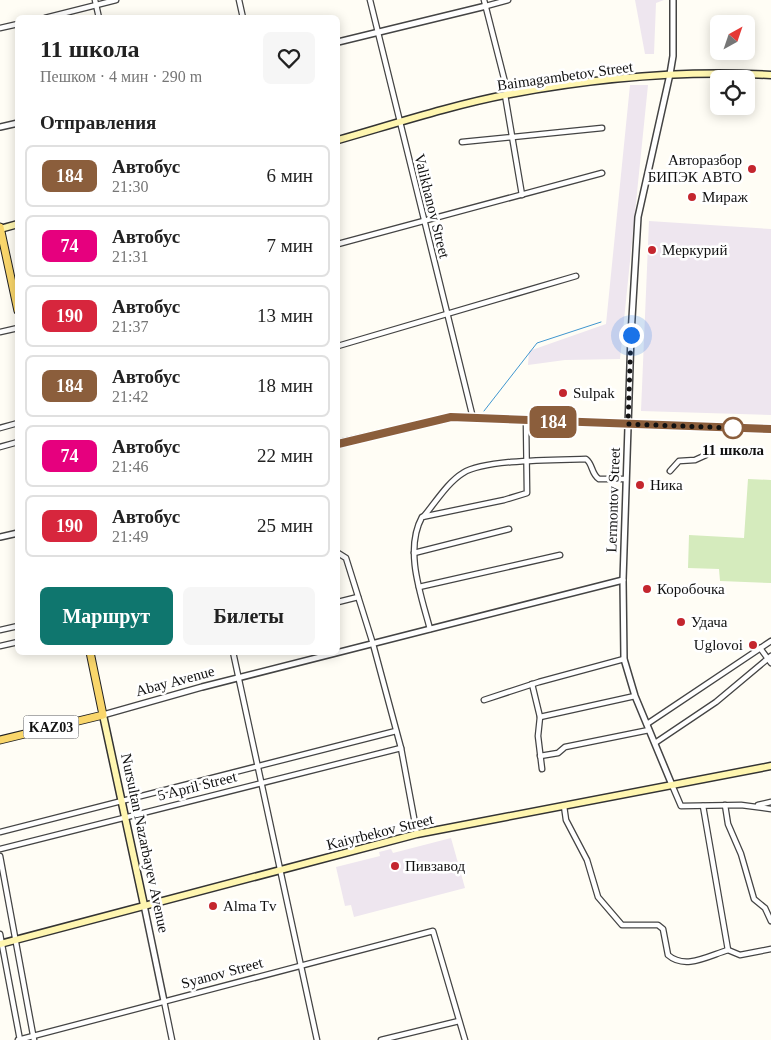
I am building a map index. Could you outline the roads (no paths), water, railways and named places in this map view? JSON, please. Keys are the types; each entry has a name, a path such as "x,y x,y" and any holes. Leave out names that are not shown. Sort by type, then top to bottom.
{"main road":[{"name":"Baimagambetov Street","path":"340,139 507,95 548,88 670,74 771,74"},
{"path":"15,225 0,228 15,297"},
{"name":"Nursultan Nazarbayev Avenue","path":"91,655 144,905"},
{"name":"Abay Avenue","path":"0,740 103,715"},
{"name":"Kaiyrbekov Street","path":"1,944 417,834 771,766"}],"street":[{"path":"54,15 96,2 116,0"},
{"path":"238,0 242,15"},
{"name":"Valikhanov Street","path":"370,0 376,33 473,418"},
{"path":"340,42 485,3 508,0"},
{"name":"Lermontov Street","path":"672,785 635,696 624,659 623,580 638,217 673,56 673,0"},
{"path":"96,2 98,15"},
{"path":"485,3 507,95 522,195"},
{"path":"0,28 15,25"},
{"path":"0,127 15,123"},
{"path":"462,142 602,128"},
{"path":"340,243 602,173"},
{"path":"340,345 576,276"},
{"path":"0,332 15,329"},
{"path":"340,442 451,417 771,429"},
{"path":"423,517 524,495 528,490 526,420"},
{"path":"0,428 15,424"},
{"path":"0,447 15,443"},
{"path":"670,471 679,460 695,460 706,455"},
{"path":"430,629 419,587 414,553 416,529 423,517 462,473 476,468 527,460 586,459 594,476 599,479 626,479"},
{"path":"414,553 509,529"},
{"path":"0,537 15,534"},
{"path":"340,554 346,558 373,644 401,748 417,834"},
{"path":"419,587 560,555"},
{"name":"Abay Avenue","path":"340,652 623,580"},
{"path":"340,602 358,597"},
{"path":"0,630 15,627"},
{"path":"540,756 558,754 565,747 648,727 771,641"},
{"path":"0,646 15,643"},
{"path":"655,743 716,702 770,659 760,648"},
{"path":"234,655 317,1040"},
{"name":"Abay Avenue","path":"103,715 330,655"},
{"path":"484,700 532,684 624,659"},
{"path":"532,684 540,718 538,736 542,769"},
{"path":"540,718 635,696"},
{"name":"5 April Street","path":"0,832 396,731"},
{"name":"5 April Street","path":"0,850 401,748"},
{"path":"672,785 681,806 757,806 771,809"},
{"path":"757,806 771,802"},
{"path":"725,805 728,824 741,854 754,899 765,908 771,920"},
{"path":"564,806 566,820 587,860 598,897 622,924 658,925 664,929 668,955 671,958 687,963 728,950 740,955 771,950"},
{"path":"703,806 728,950"},
{"path":"0,856 34,1038"},
{"name":"Nursultan Nazarbayev Avenue","path":"144,905 172,1040"},
{"name":"Syanov Street","path":"20,1040 34,1038 164,1001 432,931 459,1021"},
{"path":"0,934 20,1040"},
{"path":"381,1040 459,1021 465,1040"}],"waterway":[{"path":"484,411 537,343 601,322"}],"place":[{"name":"Авторазбор БИПЭК АВТО","path":"752,169"},
{"name":"Мираж","path":"692,197"},
{"name":"Меркурий","path":"652,250"},
{"name":"Sulpak","path":"563,393"},
{"name":"11 школа","path":"733,428"},
{"name":"Ника","path":"640,485"},
{"name":"Коробочка","path":"647,589"},
{"name":"Удача","path":"681,622"},
{"name":"Uglovoi","path":"753,645"},
{"name":"Пивзавод","path":"395,866"},
{"name":"Alma Tv","path":"213,906"}]}
